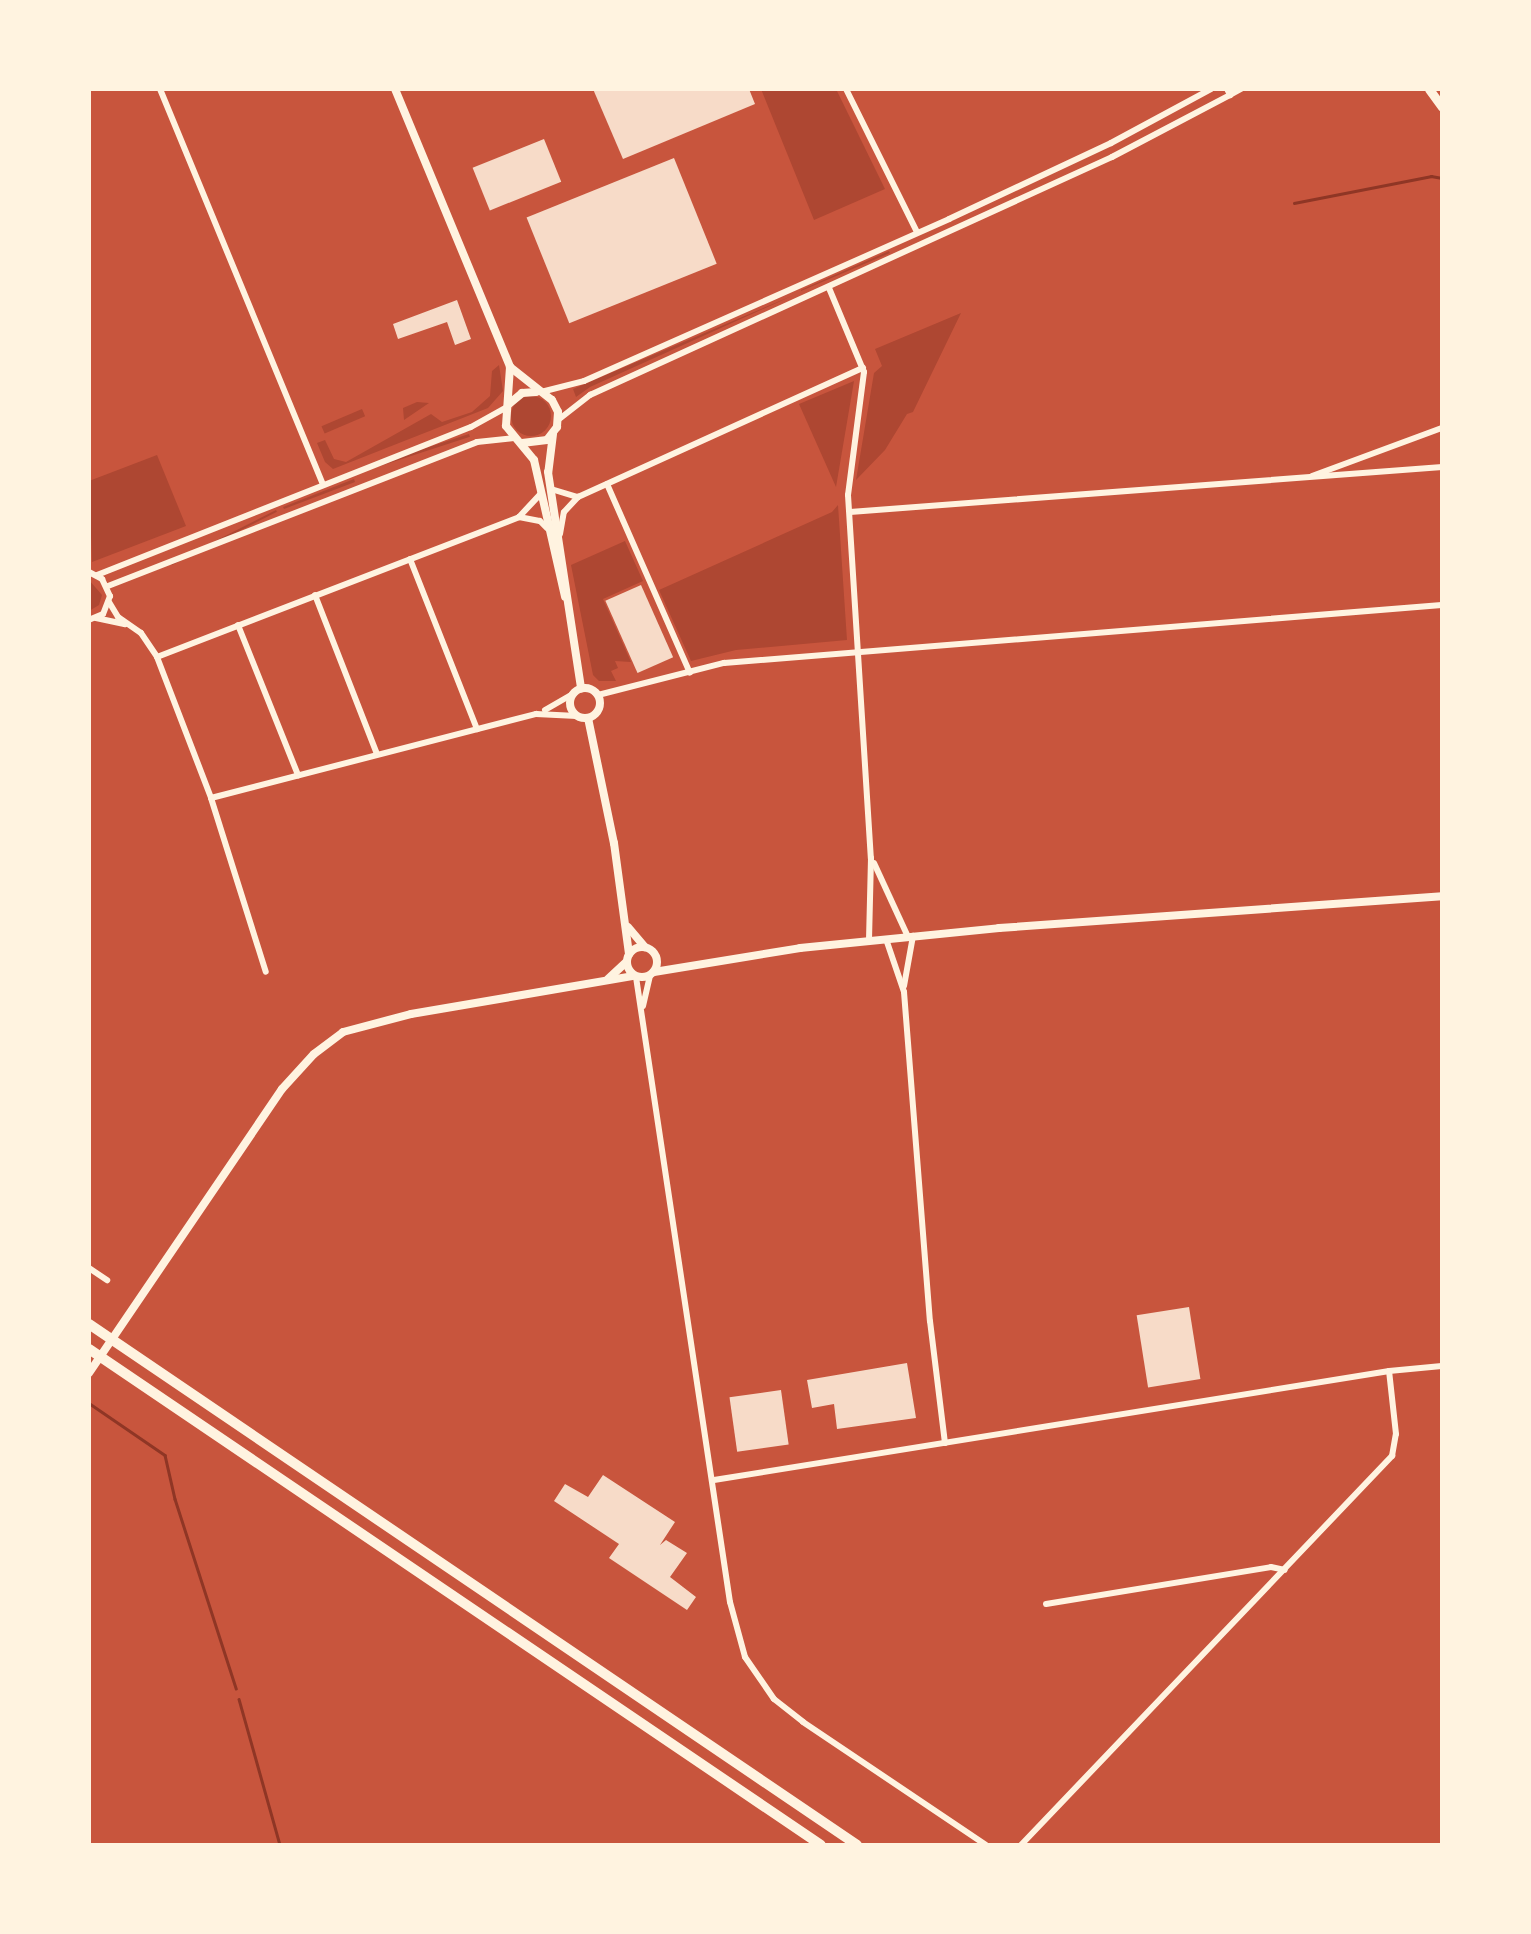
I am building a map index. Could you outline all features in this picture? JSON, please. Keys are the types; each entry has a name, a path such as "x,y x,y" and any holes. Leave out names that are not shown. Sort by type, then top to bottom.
{"highway":[{"path":"89,1324 857,1845"},
{"path":"89,1349 821,1845"}],"main road":[{"path":"1429,89 1442,107"}],"street":[{"path":"160,89 323,484"},
{"path":"396,89 510,367 506,426 534,460 547,528 565,597"},
{"path":"846,89 917,232"},
{"path":"97,575 471,427 507,407 522,393 584,382 1111,143 1211,89"},
{"path":"581,688 565,597 548,456 558,420 590,395 1112,157 1229,92 1241,89"},
{"path":"829,288 863,369 850,512 871,858 870,941"},
{"path":"510,367 552,400 558,420"},
{"path":"559,539 564,512 578,497 863,369"},
{"path":"1303,480 1442,428"},
{"path":"108,586 477,442 518,440 540,443 553,434"},
{"path":"850,512 1303,480 1442,467"},
{"path":"607,484 690,673"},
{"path":"551,489 578,497"},
{"path":"157,657 519,517 541,493"},
{"path":"519,517 540,521 547,528"},
{"path":"410,559 477,729"},
{"path":"89,572 97,575 108,586 109,602 125,624"},
{"path":"315,595 377,754"},
{"path":"93,619 109,602"},
{"path":"581,688 598,695 724,663 1442,605"},
{"path":"93,619 125,624 141,633 157,657 211,798 265,972"},
{"path":"238,625 298,775"},
{"path":"211,798 536,714 581,688"},
{"path":"571,695 569,705 577,716"},
{"path":"587,718 600,706 598,695"},
{"path":"536,714 587,718"},
{"path":"587,718 628,927 627,958 635,976 643,1008 737,1636 759,1681 803,1722 986,1845"},
{"path":"871,858 911,936 904,992 930,1321 945,1443"},
{"path":"89,1373 282,1089 314,1054 343,1032 411,1014 608,979 886,939 1442,896"},
{"path":"628,927 657,959 676,968"},
{"path":"886,939 904,992"},
{"path":"608,979 627,958 645,947"},
{"path":"643,1008 657,959"},
{"path":"89,1268 107,1280"},
{"path":"714,1480 1389,1371 1442,1366"},
{"path":"1021,1845 1392,1456 1396,1434 1389,1371"},
{"path":"1046,1604 1271,1567 1285,1570"}],"shaded area":[{"path":"761,89 836,89 885,189 814,220"},
{"path":"889,251 890,253 801,291 801,290"},
{"path":"794,295 590,387 576,397 573,389"},
{"path":"961,313 913,412 907,414 885,450 856,480 874,373 882,366 875,349"},
{"path":"499,365 503,391 488,408 333,469 325,462 317,443 325,440 334,459 346,462 431,414 442,422 472,412 490,396 492,371"},
{"path":"854,381 836,487 799,404"},
{"path":"531,396 539,397 545,402 550,408 550,424 545,430 539,435 531,436 523,435 517,430 512,424 511,416 512,408 517,402 523,397"},
{"path":"417,402 429,403 404,420 403,408"},
{"path":"362,409 365,416 325,434 321,426"},
{"path":"469,434 470,437 361,472 360,470"},
{"path":"157,455 186,526 92,562 89,481"},
{"path":"354,479 355,482 284,509 283,507"},
{"path":"838,505 847,640 736,650 691,661 659,590 832,512"},
{"path":"276,510 277,512 172,565"},
{"path":"625,541 643,581 603,599 631,662 615,661 618,668 611,671 616,681 599,681 593,675 571,565"},
{"path":"89,580 102,595 99,605 89,611"}],"building":[{"path":"593,89 749,89 755,104 623,159"},
{"path":"544,139 561,182 490,210 473,168"},
{"path":"674,158 717,264 569,323 527,218"},
{"path":"457,300 471,339 455,345 447,322 398,339 393,324"},
{"path":"641,585 673,657 638,673 605,601"},
{"path":"1189,1307 1200,1379 1148,1387 1137,1315"},
{"path":"907,1363 916,1418 837,1429 834,1404 812,1408 807,1380"},
{"path":"781,1390 789,1444 737,1452 730,1397"},
{"path":"603,1475 675,1522 660,1545 666,1540 687,1553 670,1577 696,1597 687,1610 609,1558 619,1544 554,1501 565,1484 588,1497"}],"waterway":[{"path":"1294,203 1431,176 1442,178"},
{"path":"89,1403 165,1455 175,1499 236,1688"},
{"path":"239,1699 280,1845"}]}
